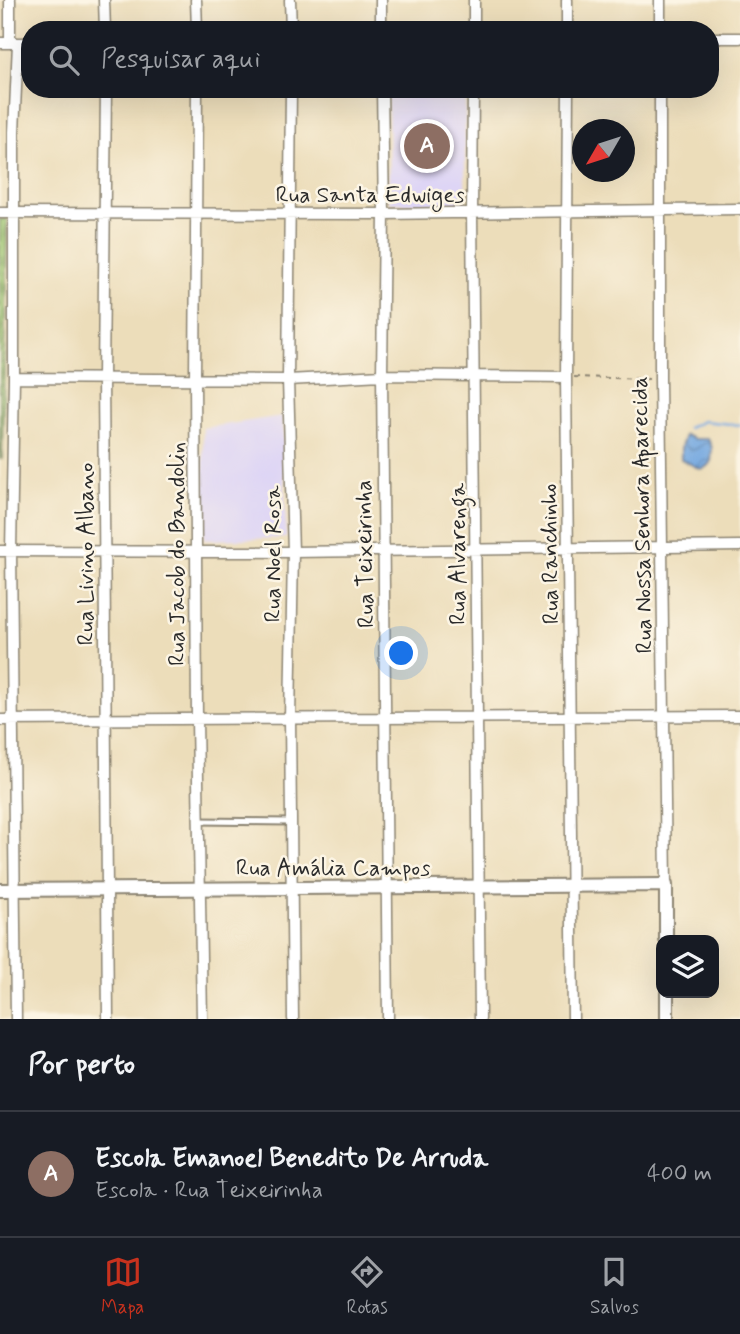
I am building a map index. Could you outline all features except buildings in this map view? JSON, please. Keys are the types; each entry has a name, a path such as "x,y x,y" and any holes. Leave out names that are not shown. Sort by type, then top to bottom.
{"street":[{"path":"10,0 14,378 5,551 12,720 16,1019"},
{"path":"104,0 105,21"},
{"path":"196,0 197,21"},
{"path":"290,0 291,21"},
{"path":"381,0 381,21"},
{"path":"474,0 474,21"},
{"path":"567,0 567,21"},
{"path":"660,0 660,21"},
{"path":"719,38 740,38"},
{"name":"Rua Livino Albano","path":"106,98 103,378 108,1019"},
{"name":"Rua Jacob do Bandolin","path":"197,98 195,379 202,1019"},
{"name":"Rua Noel Rosa","path":"290,98 288,380 293,552 290,719 293,1019"},
{"name":"Rua Teixeirinha","path":"382,98 388,1019"},
{"name":"Rua Alvarenga","path":"473,98 480,1019"},
{"name":"Rua Ranchinho","path":"568,98 566,377 573,1019"},
{"name":"Rua Nossa Senhora Aparecida","path":"660,98 666,935"},
{"name":"Rua Santa Edwiges","path":"0,213 384,214 740,209"},
{"path":"14,378 288,380 382,375 566,377"},
{"path":"5,551 293,552 740,546"},
{"path":"0,720 740,716"},
{"name":"Rua Amália Campos","path":"0,890 666,885"},
{"path":"667,998 667,1019"}],"lane":[{"path":"198,821 290,822"}],"path":[{"path":"566,377 660,379"}],"shaded area":[{"path":"388,98 465,98 465,205 389,203"},
{"path":"283,416 286,538 204,540 203,428"}],"green space":[{"path":"0,219 7,219 2,459 0,459"}],"water":[{"path":"685,435 694,439 708,439 712,448 711,462 706,467 700,469 681,459"}],"waterway":[{"path":"688,428 703,421 740,425"}],"place":[{"name":"Escola Emanoel Benedito De Arruda","path":"427,146"}]}
